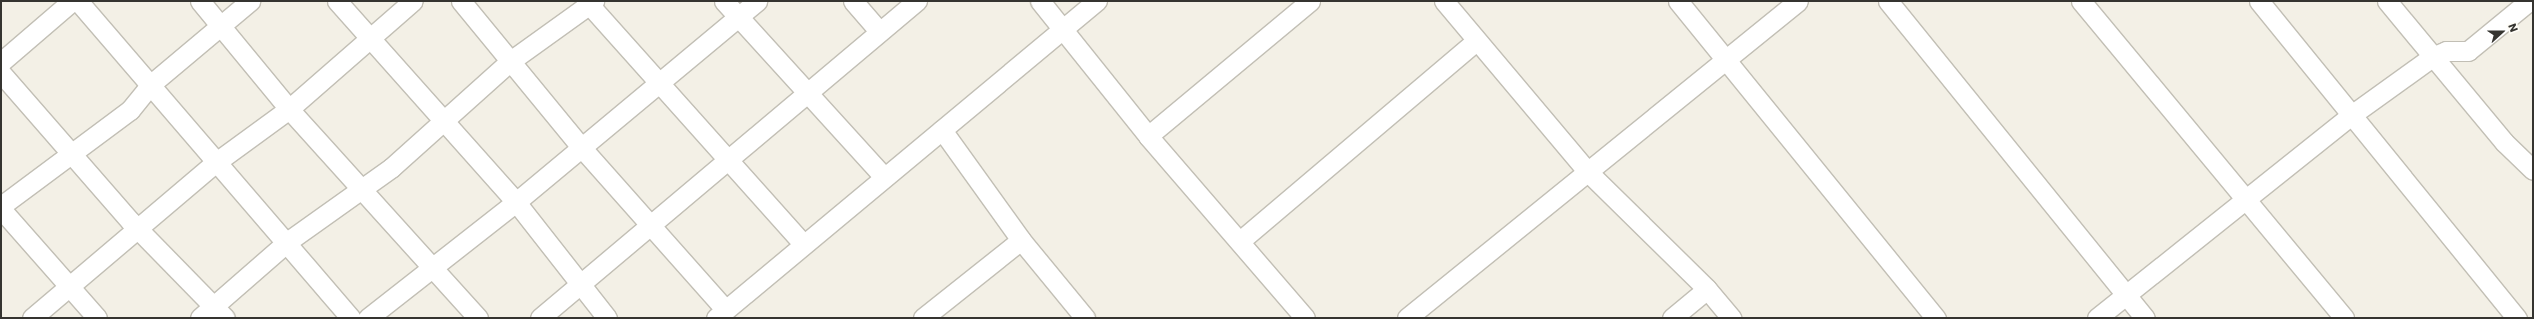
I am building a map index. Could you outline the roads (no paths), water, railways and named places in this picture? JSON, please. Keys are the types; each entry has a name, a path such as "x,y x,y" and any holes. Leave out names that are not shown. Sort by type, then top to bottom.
{"street":[{"path":"1,62 72,1"},
{"path":"78,1 214,163 287,242 351,318"},
{"path":"200,1 289,109 364,187 478,318"},
{"path":"97,318 1,207 130,110 150,85 250,1"},
{"path":"337,1 443,122 516,202 607,318"},
{"path":"32,318 69,286 141,229 214,163 289,109 413,1"},
{"path":"461,1 509,62 581,147 652,224 721,314 802,243 942,130 1061,29 1097,1"},
{"path":"724,1 884,177"},
{"path":"368,318 516,202 660,80 758,1"},
{"path":"854,1 879,31"},
{"path":"540,318 729,161 879,31 917,1"},
{"path":"1040,1 1148,136 1240,241 1304,318"},
{"path":"1148,136 1310,1"},
{"path":"1444,1 1476,41 1587,171 1707,289 1731,318"},
{"path":"1678,1 1728,59 1936,318"},
{"path":"1407,318 1798,1"},
{"path":"1888,1 2145,318"},
{"path":"2080,1 2344,318"},
{"path":"2259,1 2350,116 2431,209 2517,318"},
{"path":"2387,1 2504,142 2533,170"},
{"path":"2097,318 2124,294 2244,197 2350,116 2432,56 2446,51 2468,51 2529,1"},
{"path":"200,318 220,312 287,242 364,187 443,122 509,62 590,2 802,243"},
{"path":"1240,241 1476,41"},
{"path":"1,72 74,152 131,222 141,229 220,312"},
{"path":"942,130 1021,240 1085,318"},
{"path":"923,318 1021,240"},
{"path":"1672,318 1707,289"}]}
